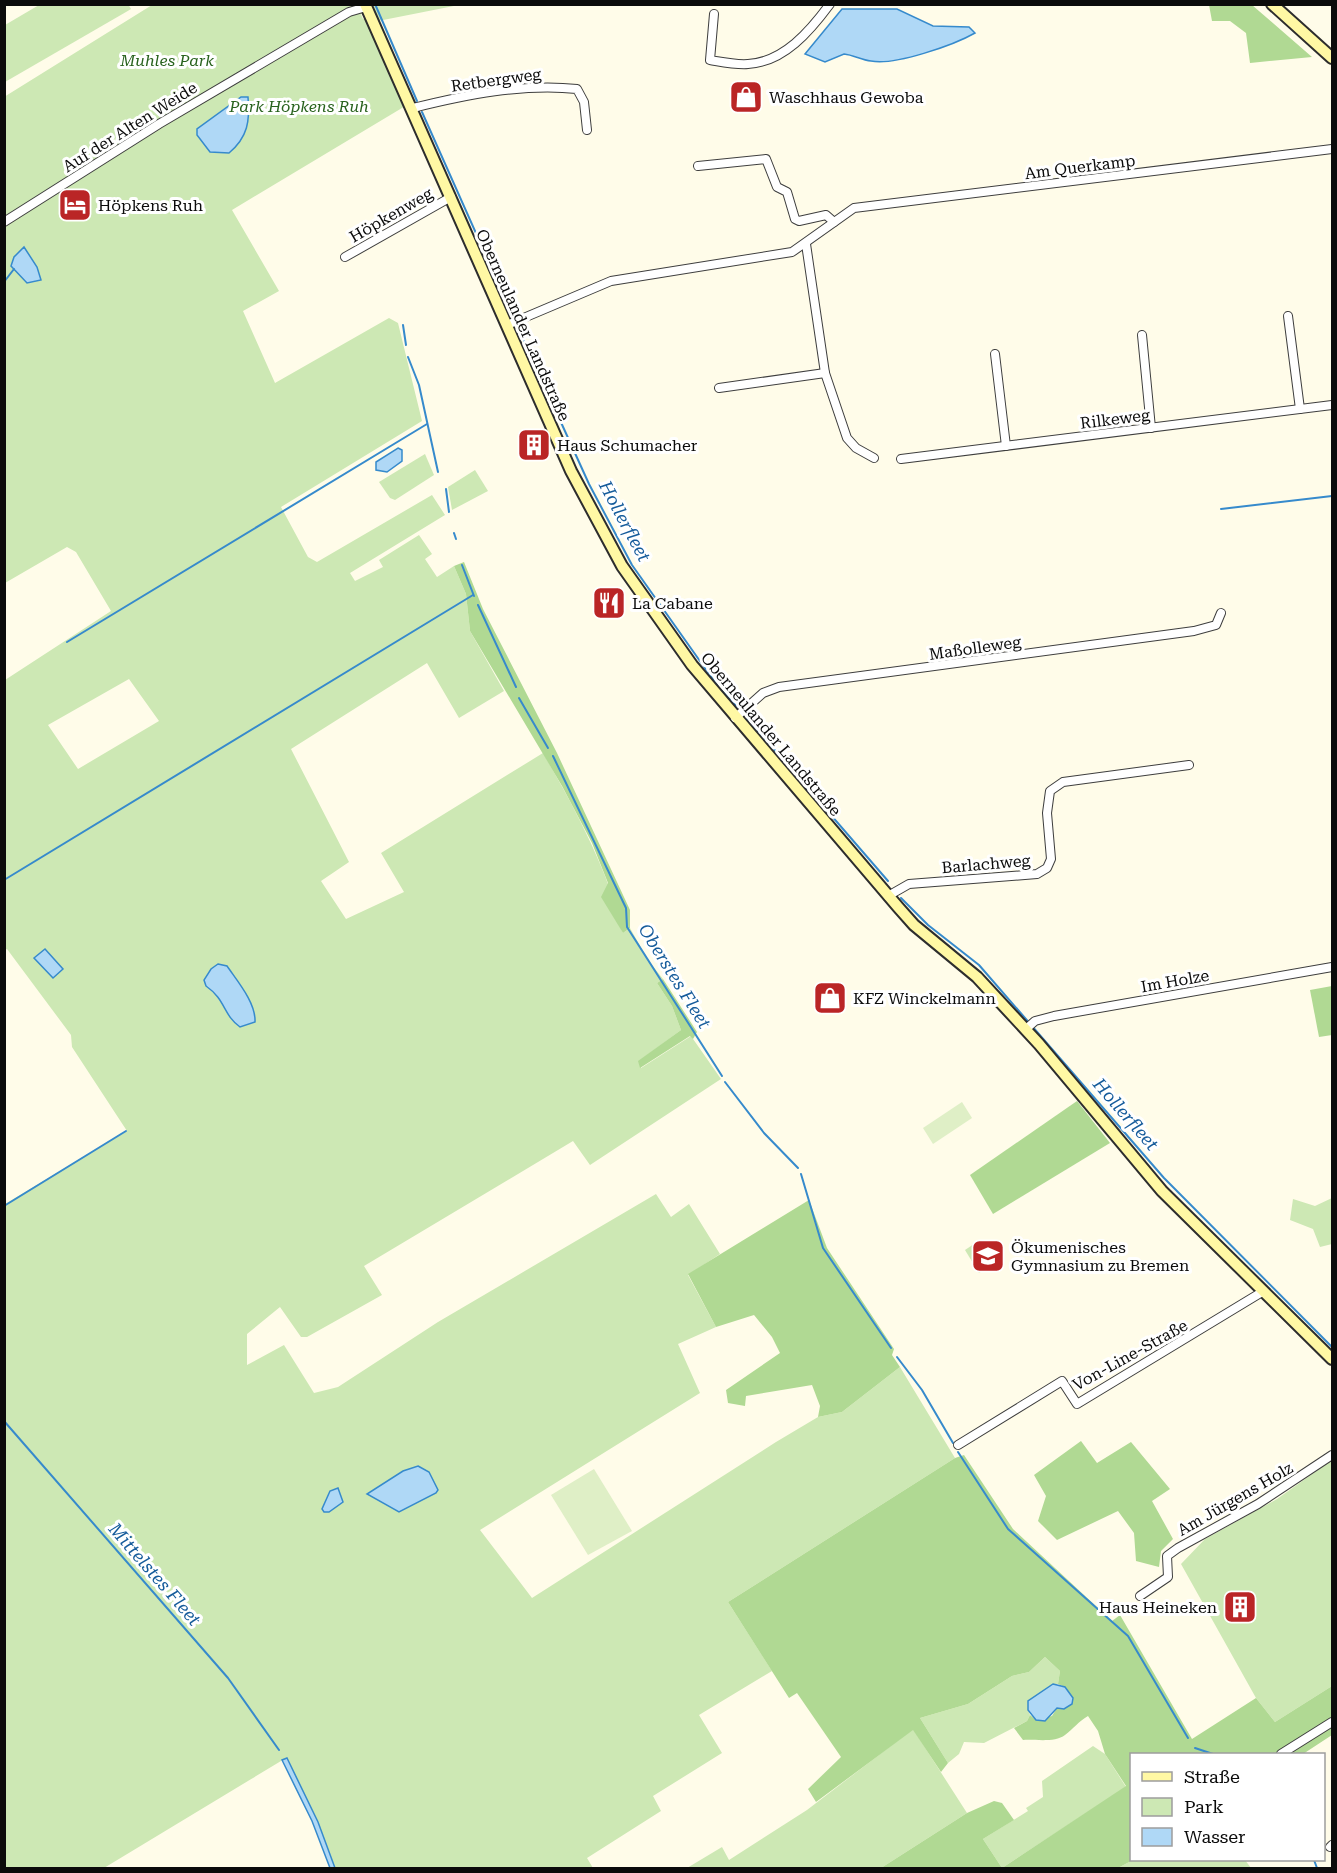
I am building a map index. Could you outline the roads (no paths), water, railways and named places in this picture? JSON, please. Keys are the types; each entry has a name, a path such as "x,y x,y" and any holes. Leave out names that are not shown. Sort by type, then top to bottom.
{"street":[{"path":"714,14 710,60 747,65 759,63 796,44 830,4"},
{"path":"1272,4 1332,58"},
{"name":"Oberneulander Landstraße","path":"366,6 413,108 571,471 622,566 674,642 735,718 888,896 915,925 977,976 1031,1025 1162,1191 1332,1359"},
{"name":"Auf der Alten Weide","path":"4,222 186,108 349,12 366,6"},
{"name":"Retbergweg","path":"413,108 448,100 549,86 577,89 584,102 587,130"},
{"name":"Am Querkamp","path":"507,325 611,281 792,252 854,208 1332,149"},
{"path":"698,166 766,159 777,187 787,192 795,219 799,221 826,215 834,222"},
{"name":"Höpkenweg","path":"345,257 451,197"},
{"path":"806,244 825,373 848,438 856,448 874,458"},
{"path":"1288,316 1300,409"},
{"path":"1142,335 1151,428"},
{"path":"995,354 1006,446"},
{"path":"719,388 825,373"},
{"name":"Rilkeweg","path":"901,459 1332,405"},
{"name":"Maßolleweg","path":"735,718 763,693 779,687 1194,631 1215,625 1221,613"},
{"name":"Barlachweg","path":"888,896 909,884 1037,874 1047,868 1051,860 1047,813 1050,791 1063,782 1189,765"},
{"name":"Im Holze","path":"1031,1025 1065,1014 1332,967"},
{"name":"Von-Line-Straße","path":"958,1445 1062,1381 1077,1404 1262,1292"},
{"name":"Am Jürgens Holz","path":"1140,1596 1168,1577 1167,1556 1258,1504 1332,1455"},
{"path":"1284,1753 1332,1722"}],"water":[{"path":"842,9 897,9 933,26 969,27 975,33 908,58 881,62 844,54 825,62 805,54"},
{"path":"241,97 248,97 249,114 244,135 229,153 210,152 197,135 197,129"},
{"path":"24,247 37,267 41,280 27,283 11,266 14,257"},
{"path":"398,448 402,450 402,461 387,472 376,470 376,462"},
{"path":"45,949 63,969 53,978 34,958"},
{"path":"218,964 227,966 241,986 253,1007 255,1022 240,1027 230,1018 213,991 206,986 204,980 211,969"},
{"path":"418,1466 429,1472 438,1490 436,1493 399,1512 367,1494 403,1471"},
{"path":"338,1488 343,1502 329,1512 324,1512 322,1509 330,1491"},
{"path":"1053,1684 1065,1687 1073,1698 1072,1704 1064,1709 1057,1708 1045,1721 1036,1720 1028,1710 1028,1701"},
{"path":"287,1758 318,1822 335,1868 330,1868 312,1821 282,1760"}],"waterway":[{"name":"Hollerfleet","path":"375,4 417,101"},
{"name":"Hollerfleet","path":"422,112 512,314"},
{"path":"4,282 14,269"},
{"name":"Oberstes Fleet","path":"403,325 406,345"},
{"name":"Hollerfleet","path":"519,330 589,484 632,565 719,688 737,707"},
{"name":"Oberstes Fleet","path":"408,357 419,385 438,472"},
{"path":"67,642 427,424"},
{"name":"Oberstes Fleet","path":"446,489 449,512"},
{"path":"1221,509 1332,496"},
{"name":"Oberstes Fleet","path":"454,533 456,539"},
{"name":"Oberstes Fleet","path":"462,565 474,596"},
{"path":"4,880 473,595"},
{"name":"Oberstes Fleet","path":"478,605 516,687"},
{"name":"Oberstes Fleet","path":"519,698 548,748"},
{"name":"Hollerfleet","path":"747,718 888,881"},
{"name":"Oberstes Fleet","path":"553,756 626,908 627,927 722,1076"},
{"name":"Hollerfleet","path":"901,898 928,925 979,965 1164,1178 1332,1347"},
{"name":"Oberstes Fleet","path":"725,1082 764,1133 798,1168"},
{"path":"4,1206 126,1131"},
{"name":"Oberstes Fleet","path":"801,1174 823,1248 891,1348"},
{"name":"Oberstes Fleet","path":"897,1357 922,1390 953,1443"},
{"name":"Mittelstes Fleet","path":"4,1421 228,1678 279,1750"},
{"name":"Oberstes Fleet","path":"958,1452 1008,1529 1128,1636 1188,1738"},
{"name":"Oberstes Fleet","path":"1195,1748 1210,1753"},
{"name":"Oberstes Fleet","path":"1314,1861 1317,1868"}],"place":[{"name":"Waschhaus Gewoba","path":"746,97"},
{"name":"Höpkens Ruh","path":"75,205"},
{"name":"Haus Schumacher","path":"534,445"},
{"name":"La Cabane","path":"609,603"},
{"name":"KFZ Winckelmann","path":"830,998"},
{"name":"Ökumenisches Gymnasium zu Bremen","path":"988,1256"},
{"name":"Haus Heineken","path":"1240,1607"}],"park label":[{"name":"Muhles Park","path":"167,60"},
{"name":"Park Höpkens Ruh","path":"299,106"}]}
